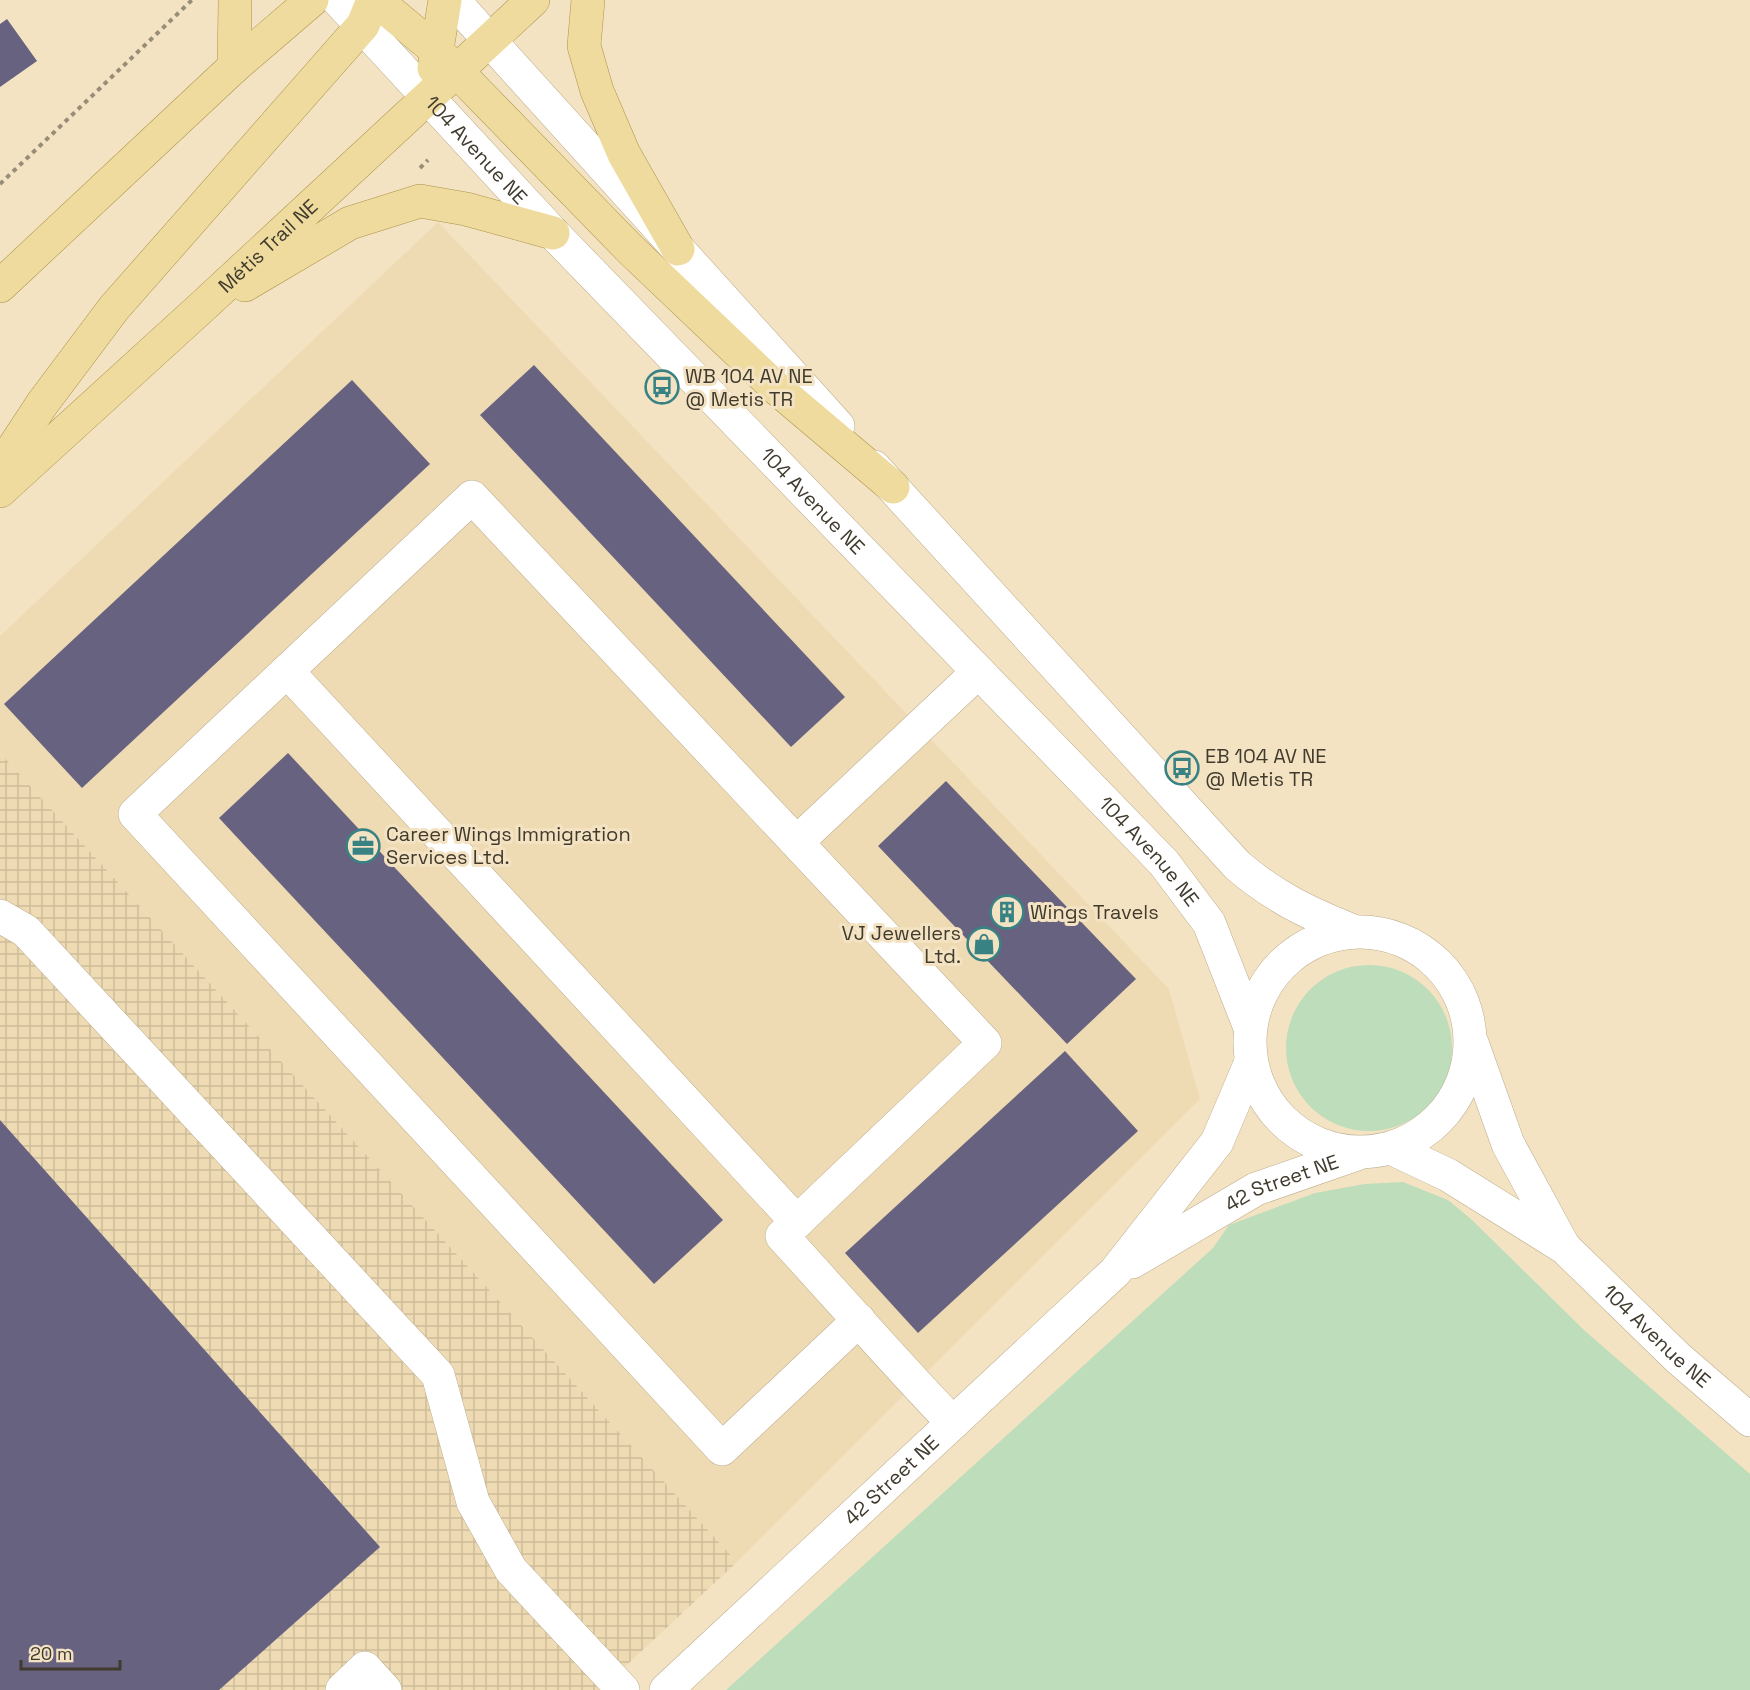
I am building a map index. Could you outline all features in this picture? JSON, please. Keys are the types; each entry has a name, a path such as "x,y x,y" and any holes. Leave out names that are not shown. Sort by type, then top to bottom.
{"main road":[{"path":"234,67 235,0"},
{"path":"0,286 234,67 312,0"},
{"name":"Métis Trail NE","path":"0,491 429,97 446,61 489,41 533,0"},
{"path":"588,0 584,46 597,91 624,153 678,249"},
{"path":"441,4 446,61"},
{"path":"441,4 489,41"},
{"path":"0,468 42,404 114,308 370,8 446,61 631,250 767,380 893,487"},
{"path":"203,306 266,274 350,223 420,201 466,209 553,233"}],"street":[{"name":"104 Avenue NE","path":"338,0 370,8 429,97 553,233 1164,863 1209,923 1249,1025"},
{"path":"489,41 1237,865 1270,892 1300,909 1353,931 1389,935 1422,950 1448,974 1465,1006 1471,1041 1466,1077 1449,1108 1425,1133 1393,1149 1357,1154 1322,1147 1289,1128 1264,1100 1250,1064 1249,1025 1262,989 1286,959 1318,938 1353,931"},
{"path":"859,1320 722,1449 135,814 472,497 985,1044 782,1236 859,1320 953,1423"},
{"path":"287,671 796,1222"},
{"path":"797,842 978,672"},
{"path":"0,916 26,931 438,1375 473,1502 511,1570 623,1690"},
{"name":"104 Avenue NE","path":"1471,1041 1508,1144 1565,1248"},
{"name":"42 Street NE","path":"666,1690 1115,1272 1217,1142 1250,1064"},
{"name":"104 Avenue NE","path":"1393,1149 1448,1175 1565,1248 1678,1359 1750,1420"},
{"name":"42 Street NE","path":"1115,1272 1256,1189 1357,1154"},
{"path":"342,1690 365,1668 385,1690"}],"path":[{"path":"0,184 192,0"}],"shaded area":[{"path":"438,222 1169,989 1200,1099 737,1562 0,753 0,636"},
{"path":"0,753 737,1562 600,1690 0,1690"}],"green space":[{"path":"1369,965 1385,966 1401,971 1428,989 1446,1016 1451,1032 1451,1064 1446,1080 1428,1107 1401,1125 1385,1130 1369,1131 1353,1130 1337,1125 1310,1107 1292,1080 1287,1064 1286,1048 1287,1032 1292,1016 1310,989 1337,971 1353,966"},
{"path":"1403,1182 1448,1200 1472,1220 1585,1331 1750,1474 1750,1690 726,1690 1213,1248 1229,1225 1315,1193 1365,1184"}],"building":[{"path":"7,19 37,61 0,87 0,24"},
{"path":"534,365 845,697 791,747 480,415"},
{"path":"352,380 430,464 82,788 4,704"},
{"path":"288,753 723,1220 654,1284 219,818"},
{"name":"Wings Travels","path":"946,781 1136,979 1067,1044 878,846"},
{"path":"1065,1051 1138,1131 918,1333 845,1253"},
{"path":"0,1120 380,1547 219,1690 0,1690"}],"place":[{"name":"WB 104 AV NE @ Metis TR","path":"662,387"},
{"name":"EB 104 AV NE @ Metis TR","path":"1182,768"},
{"name":"Career Wings Immigration Services Ltd.","path":"363,846"},
{"name":"Wings Travels","path":"1007,912"},
{"name":"VJ Jewellers Ltd.","path":"984,944"}]}
